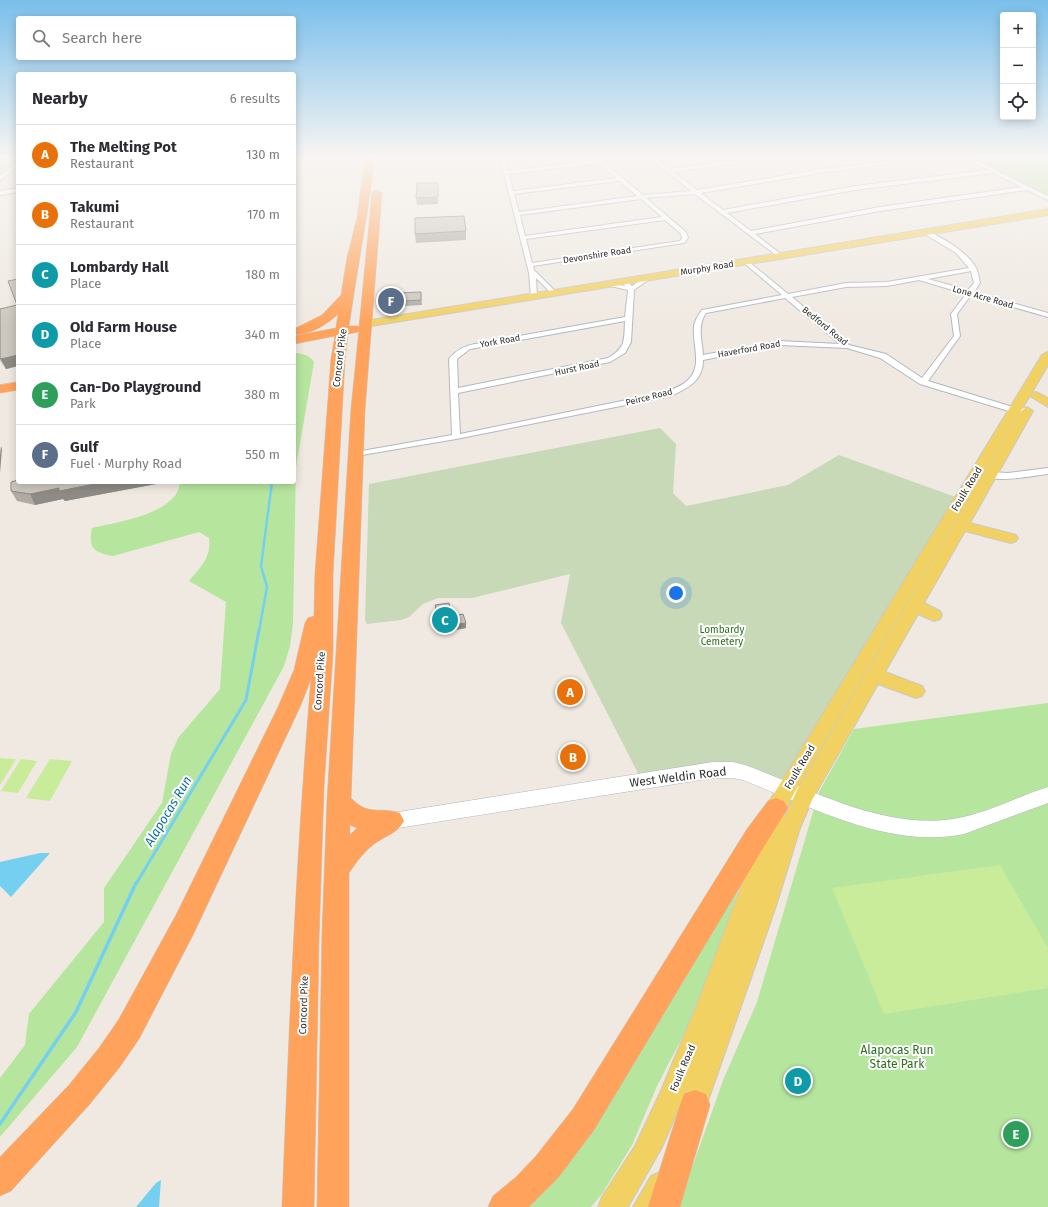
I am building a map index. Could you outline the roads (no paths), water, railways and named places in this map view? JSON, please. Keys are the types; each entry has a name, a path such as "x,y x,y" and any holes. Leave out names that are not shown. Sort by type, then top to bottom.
{"highway":[{"name":"Concord Pike","path":"298,1207 306,939 313,786 323,653 324,574 338,359 353,258 362,214"},
{"path":"333,1207 335,935 338,801 356,454 365,324 375,214"},
{"path":"362,218 364,239 363,254 372,259"},
{"path":"296,331 332,316 348,295"},
{"path":"296,340 365,324"},
{"path":"296,332 343,329"},
{"path":"296,340 322,343 329,347 338,359"},
{"path":"0,381 16,378"},
{"path":"0,389 16,386"},
{"path":"0,1180 79,1094 109,1058 129,1029 154,986 289,707 309,650 324,574"},
{"path":"504,1207 518,1196 546,1169 585,1119 756,837 789,798"},
{"path":"338,801 348,812 362,821 392,821"},
{"path":"337,870 347,854 360,840 392,821"},
{"path":"664,1207 695,1105"}],"main road":[{"name":"Murphy Road","path":"365,324 608,284 628,285 648,278 1034,214"},
{"name":"Foulk Road","path":"647,1207 674,1156 695,1105 735,985 765,906 790,828 789,798 878,669 915,605 932,560 961,525 990,475 1048,355"},
{"name":"Foulk Road","path":"612,1207 640,1165 656,1133 714,995 771,834 789,798 1021,411 1036,396 1048,375"},
{"path":"1036,396 1048,404"},
{"path":"961,525 1011,538 969,511"},
{"path":"915,605 934,615"},
{"path":"878,669 917,688"},
{"name":"West Weldin Road","path":"392,821 713,770 733,770 745,773 789,798 879,822 906,827 933,829 969,824 1032,799 1048,795"}],"street":[{"path":"517,214 531,268 534,297"},
{"name":"Devonshire Road","path":"531,268 682,242 685,238 684,233 662,214"},
{"path":"724,214 780,256"},
{"path":"750,233 851,214"},
{"path":"523,238 666,218"},
{"path":"923,382 957,336 958,329 954,320 954,314 977,283 977,275 974,269 962,255 925,232"},
{"name":"Bedford Road","path":"746,262 847,346 883,356 923,382 1021,411"},
{"path":"531,268 554,293"},
{"name":"Peirce Road","path":"356,454 456,437 668,394 683,387 694,379 699,369 700,358 698,326 700,316 704,311 846,285 880,285 974,269"},
{"name":"Lone Acre Road","path":"918,279 1048,315"},
{"name":"Hurst Road","path":"456,391 610,360 622,354 626,348 629,329 628,285"},
{"name":"York Road","path":"456,437 456,391 453,359 463,349 628,319"},
{"name":"Haverford Road","path":"700,358 779,342 847,346"},
{"path":"990,475 1008,476 1048,472"},
{"path":"306,939 335,935"}],"water":[{"path":"40,853 50,853 11,897 0,886 0,862"},
{"path":"161,1180 159,1207 136,1207 156,1183"}],"waterway":[{"name":"Alapocas Run","path":"259,631 267,587 261,566 272,484"},
{"name":"Alapocas Run","path":"136,884 246,700 259,630"},
{"name":"Alapocas Run","path":"0,1124 76,1012 136,883"}],"place":[{"name":"Gulf","path":"391,301"},
{"name":"Lombardy Hall","path":"445,620"},
{"name":"The Melting Pot","path":"570,692"},
{"name":"Takumi","path":"573,757"},
{"name":"Old Farm House","path":"798,1081"},
{"name":"Can-Do Playground","path":"1016,1134"}],"park label":[{"name":"Lombardy Cemetery","path":"722,636"},
{"name":"Alapocas Run State Park","path":"897,1057"}]}
